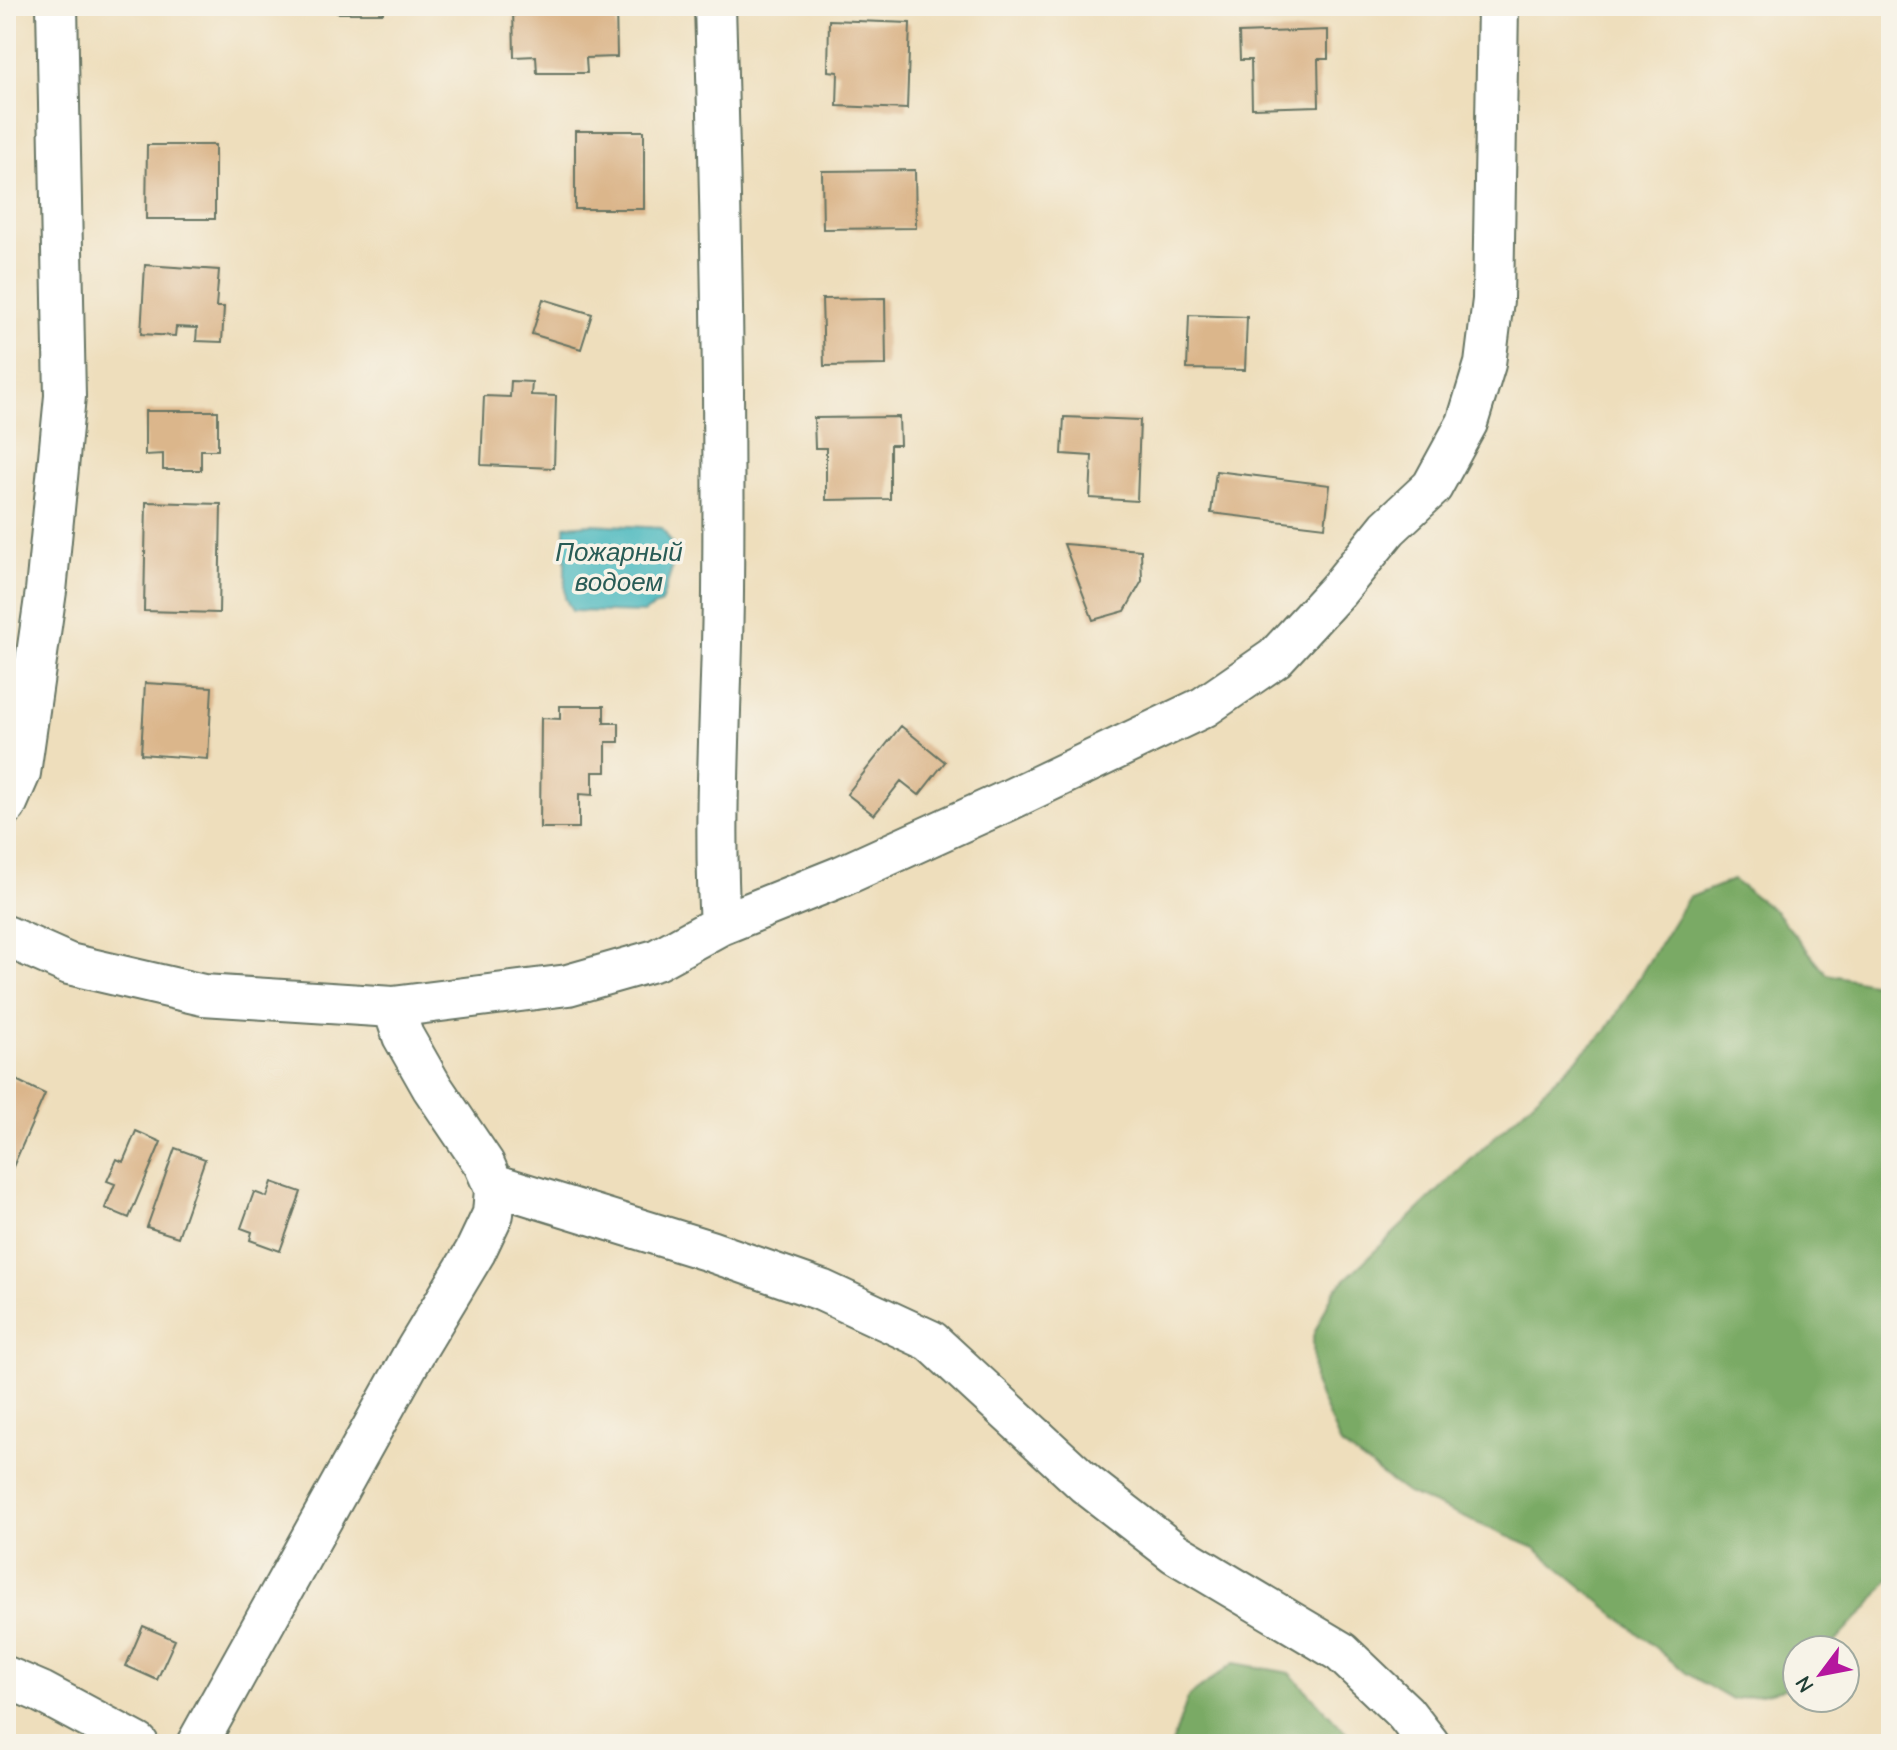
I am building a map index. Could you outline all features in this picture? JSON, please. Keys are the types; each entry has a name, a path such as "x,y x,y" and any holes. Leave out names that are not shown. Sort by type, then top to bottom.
{"street":[{"path":"6,805 20,773 46,591 65,396 57,6"},
{"path":"715,6 724,322 723,595 716,858 720,925"},
{"path":"6,936 69,964 203,995 393,1007 568,985 656,960 720,925 842,876 1204,707 1275,658 1338,590 1388,528 1432,487 1467,423 1485,364 1493,300 1498,6"},
{"path":"197,1744 413,1355 475,1252 493,1214 493,1184 484,1164 440,1100 403,1036 393,1007"},
{"path":"493,1184 710,1251 821,1290 931,1341 1086,1484 1175,1553 1341,1652 1405,1713 1429,1744"},
{"path":"6,1677 41,1692 138,1744"}],"green space":[{"path":"1733,880 1776,912 1827,974 1891,987 1891,1577 1843,1634 1781,1634 1781,1690 1732,1700 1686,1673 1535,1548 1407,1493 1341,1445 1314,1383 1313,1336 1334,1290 1606,1031 1688,898"},
{"path":"1234,1663 1290,1673 1357,1744 1172,1744 1188,1697"}],"water":[{"name":"Пожарный водоем","path":"592,524 662,528 674,547 671,572 661,603 643,613 572,611 565,598 565,526"}],"building":[{"path":"337,6 383,6 383,13 337,13"},
{"path":"513,6 616,6 617,57 586,58 587,73 537,73 536,56 514,57"},
{"path":"829,20 910,23 907,109 837,106 838,72 828,71"},
{"path":"1328,30 1328,59 1318,59 1319,106 1252,108 1251,60 1240,60 1239,33"},
{"path":"575,131 644,131 644,209 575,209"},
{"path":"147,145 215,145 215,219 146,219"},
{"path":"915,170 916,228 823,229 822,171"},
{"path":"145,265 219,270 216,307 224,307 222,342 196,341 197,328 176,327 175,336 141,334"},
{"path":"885,298 886,365 824,366 822,299"},
{"path":"543,299 592,314 581,349 532,334"},
{"path":"1189,315 1247,317 1245,370 1187,369"},
{"path":"511,381 532,382 531,395 556,396 554,468 481,465 484,396 510,397"},
{"path":"145,411 218,411 218,450 201,450 201,470 163,470 163,454 145,455"},
{"path":"899,417 900,445 890,445 890,499 826,500 826,448 815,448 814,418"},
{"path":"1064,417 1140,420 1137,501 1090,498 1092,456 1062,454"},
{"path":"1216,471 1330,485 1325,527 1211,513"},
{"path":"146,502 221,504 219,613 144,611"},
{"path":"1064,544 1141,550 1142,581 1125,611 1093,620"},
{"path":"145,683 212,687 208,759 141,754"},
{"path":"560,706 604,706 604,723 619,723 619,742 606,742 606,772 593,772 593,795 579,794 579,828 540,828 541,718 560,719"},
{"path":"901,726 945,762 919,795 901,781 874,815 847,794"},
{"path":"14,1079 45,1094 12,1169 6,1166 6,1098"},
{"path":"136,1131 161,1142 129,1218 105,1208 115,1184 107,1181 117,1159 123,1162"},
{"path":"175,1148 205,1159 178,1237 147,1227"},
{"path":"272,1182 301,1192 280,1251 250,1240 252,1232 241,1228 254,1192 267,1197"},
{"path":"143,1626 175,1640 157,1680 126,1666"}]}
